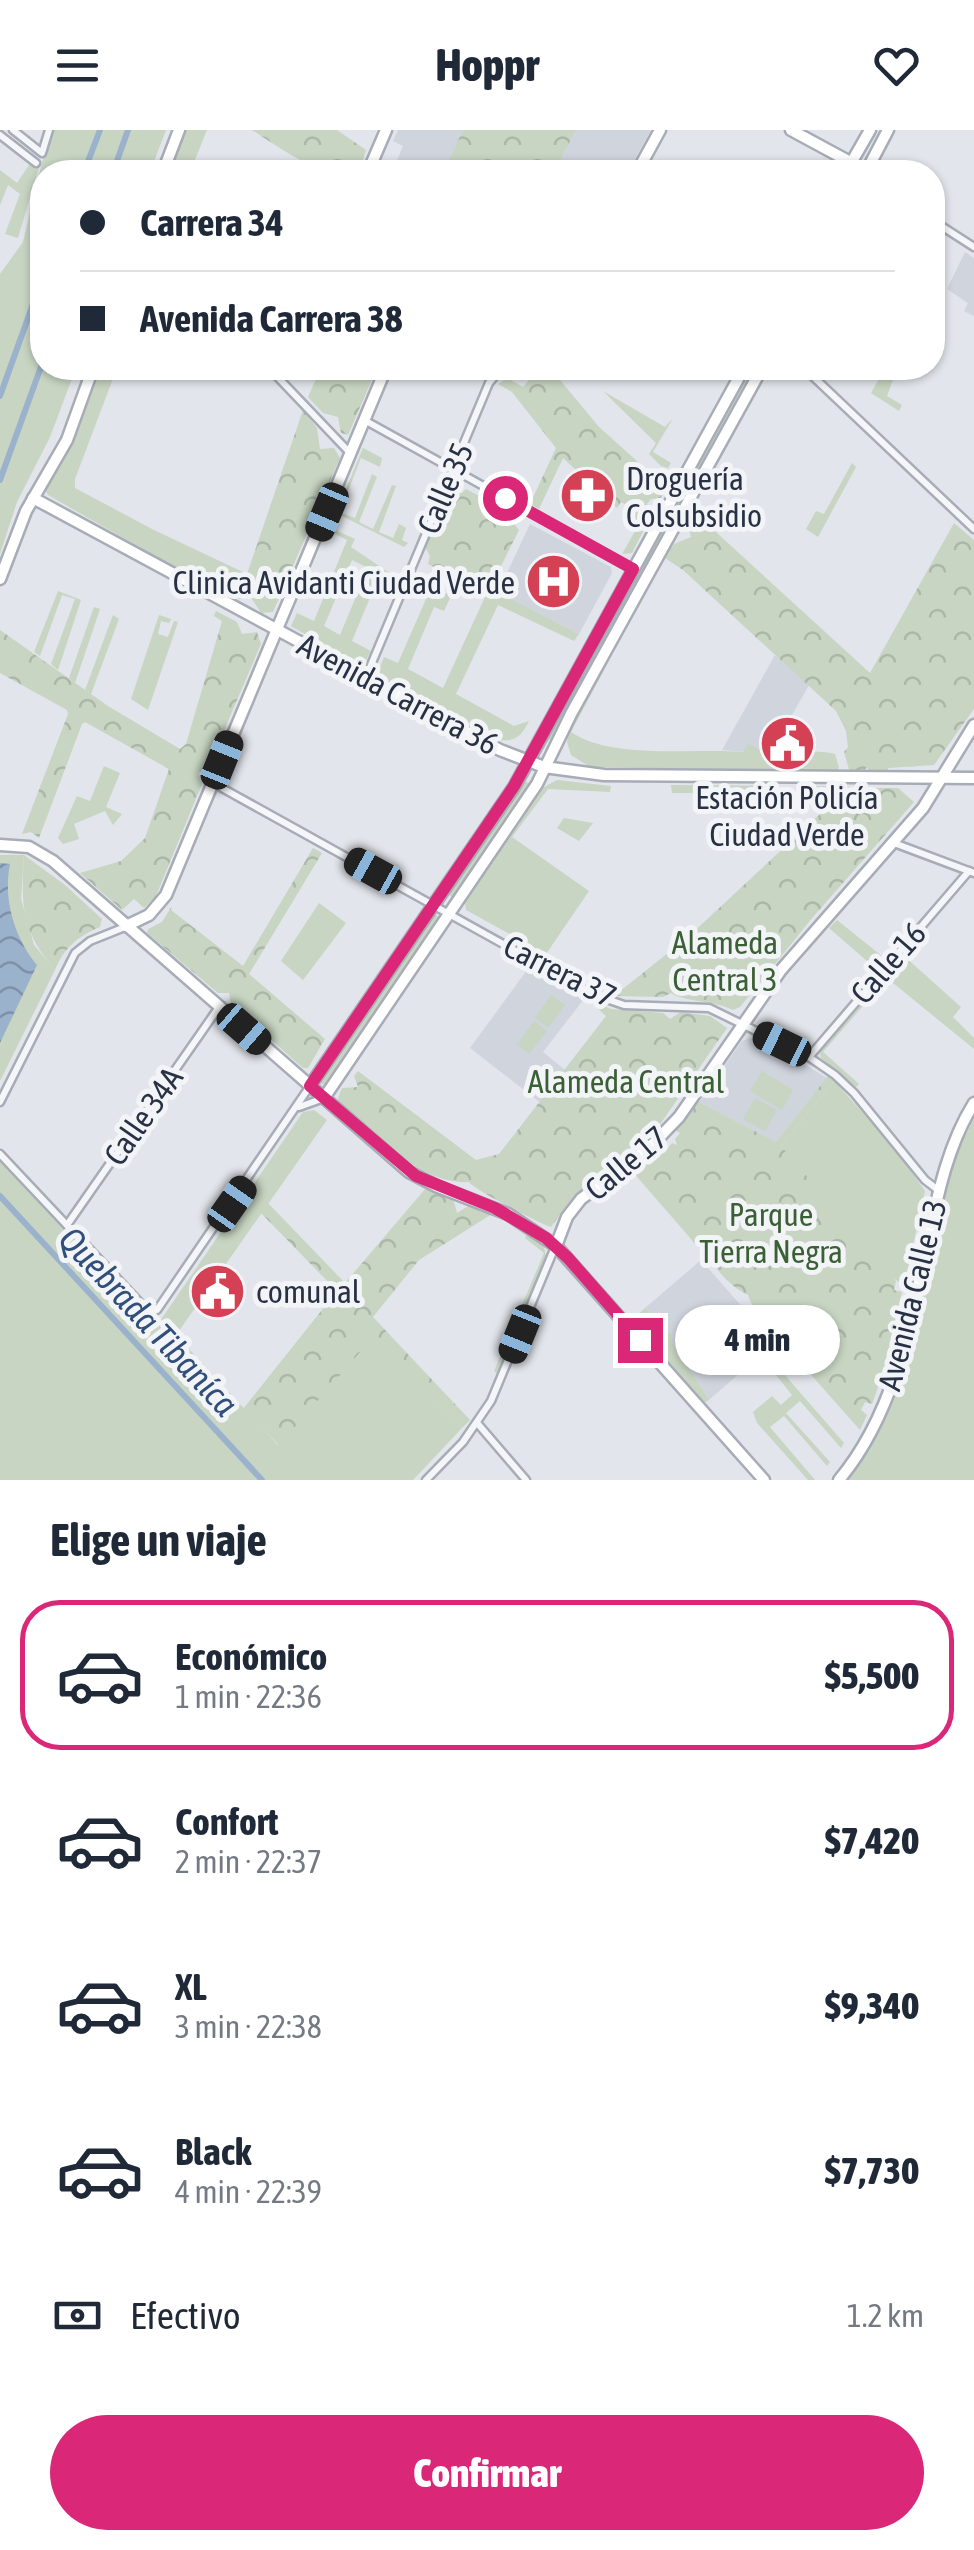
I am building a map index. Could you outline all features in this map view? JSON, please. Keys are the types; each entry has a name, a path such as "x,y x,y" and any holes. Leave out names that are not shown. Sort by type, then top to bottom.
{"main road":[{"path":"168,160 180,130"},
{"path":"373,160 386,130"},
{"path":"644,160 660,130"},
{"path":"790,130 837,160"},
{"path":"853,160 870,130"},
{"path":"872,160 888,130"},
{"path":"0,579 33,498 67,440 89,380"},
{"path":"126,926 149,915 166,895 381,380"},
{"path":"310,1086 528,762 737,380"},
{"path":"324,1098 527,798 755,380"},
{"name":"Avenida Carrera 36","path":"33,498 500,750 544,767 604,775 974,778"},
{"name":"Calle 17","path":"556,1246 566,1218 581,1199 669,1130 742,1024 814,930 928,801 974,725"},
{"path":"914,777 923,785 928,801"},
{"path":"0,845 29,847 42,854 416,1176 508,1214 556,1246 764,1480"},
{"name":"Avenida Calle 13","path":"838,1480 868,1441 892,1387 938,1190 974,1103"}],"street":[{"path":"12,130 42,154 49,130"},
{"path":"0,134 32,160"},
{"path":"945,228 974,247"},
{"path":"281,380 351,454"},
{"name":"Calle 35","path":"366,677 492,380"},
{"path":"817,380 974,529"},
{"path":"366,421 633,569"},
{"name":"Carrera 37","path":"212,783 604,999 632,1006 700,1006 809,1057 847,1086 925,1180 938,1190"},
{"path":"894,842 971,872"},
{"name":"Calle 16","path":"809,1057 971,872"},
{"path":"0,1102 75,953 90,941 126,926"},
{"name":"Calle 34A","path":"67,1225 219,1007"},
{"path":"0,1154 148,1310 162,1306 310,1086"},
{"path":"298,1108 324,1098"},
{"name":"Calle 17","path":"426,1480 478,1424 505,1374 556,1246"},
{"path":"478,1424 526,1480"}],"shaded area":[{"path":"398,130 463,130 449,160 397,160 403,146 393,141"},
{"path":"576,130 651,130 635,160 560,160"},
{"path":"965,252 974,258 974,316 964,311 968,303 947,289"},
{"name":"Clinica Avidanti Ciudad Verde","path":"530,524 611,567 612,573 579,634 498,592"},
{"path":"775,655 809,685 770,754 722,750"},
{"path":"530,966 584,999 543,1052 565,1070 541,1103 470,1048"},
{"path":"750,1038 827,1078 776,1142 699,1102 742,1041"},
{"path":"701,1260 774,1343 709,1400 671,1334 645,1308"}],"green space":[{"path":"50,130 166,130 155,160 43,160"},
{"path":"184,130 207,130 195,160 173,160"},
{"path":"252,130 337,130 366,150 363,160 301,160"},
{"path":"463,130 576,130 560,160 449,160"},
{"path":"30,164 30,197 18,238 5,234 20,194 8,185 0,205 0,170 17,183"},
{"path":"30,213 30,380 71,380 50,437 17,502 0,554 0,274 23,242"},
{"path":"92,380 112,380 75,488 247,574 230,599 48,495 45,489"},
{"path":"316,380 372,380 348,435 341,433 338,417 323,413 308,397"},
{"path":"511,380 523,387 529,380 560,380 599,427 666,487 661,498 651,499 647,504 651,516 632,553 622,554 638,526 624,514 628,506 621,502 617,508 563,458 539,509 530,504 556,448 512,392 498,384"},
{"path":"742,380 751,380 552,741 544,737"},
{"path":"878,380 893,380 887,396 902,405 899,411 871,393"},
{"path":"603,391 665,427 673,418 653,452 671,463 668,468 649,454 656,443"},
{"path":"303,410 317,428 320,449 334,448 340,458 273,612 261,613 252,599 230,599 247,574"},
{"path":"363,448 382,458 380,467 361,458 340,512 355,518 372,474 377,477 359,522 373,529 392,485 396,486 379,532 393,538 399,524 406,528 402,540 408,543 404,547 336,513"},
{"path":"852,463 856,467 818,537 806,529 816,511 824,514"},
{"path":"466,489 513,514 519,530 491,586 486,582 476,588 428,564 430,556 425,547 449,492 462,493"},
{"path":"694,512 870,673 954,523 974,540 974,709 934,765 888,768 888,773 871,773 867,767 863,773 850,773 844,752 848,747 846,731 836,711 683,570 665,558 674,544 691,537 687,522"},
{"path":"333,529 355,539 351,547 397,578 394,584 379,576 352,641 371,651 364,664 359,665 291,626 297,613 314,621 347,540 331,532","holes":["352,560 368,568 340,635 324,626"]},
{"path":"434,587 451,596 444,611 434,607 408,669 443,688 485,597 498,592 579,634 574,641 498,605 456,694 514,726 529,721 517,737 498,740 381,678 379,670 384,657 398,663"},
{"path":"58,591 81,600 58,670 51,664 75,599 62,595 40,656 34,652"},
{"path":"94,607 100,609 75,683 69,678"},
{"path":"216,611 237,622 242,634 257,632 261,644 208,768 198,773 202,784 156,896 144,908 134,899 122,910 80,873 121,861 145,838 169,769 85,722 39,838 31,832 22,834 68,714 0,673 0,630 108,706 180,749 186,744 222,621 214,616"},
{"path":"113,615 119,619 91,694 85,690"},
{"path":"159,615 171,619 169,623 161,621 158,634 168,637 174,621 178,622 148,710 131,699"},
{"path":"612,655 571,732 588,741 654,751 743,752 748,744 769,752 835,754 839,768 836,771 590,767 571,755 567,742 570,727"},
{"path":"104,766 120,773 106,807 122,814 113,825 105,811 74,824 79,839 63,844 58,838 77,796 90,801"},
{"path":"557,780 611,786 610,792 548,789 512,837 589,891 546,954 466,910 465,903 544,787"},
{"path":"524,781 531,784 453,898 447,893"},
{"path":"671,785 778,786 778,793 672,793"},
{"name":"Alameda Central","path":"808,786 857,787 860,792 898,788 914,802 740,1007 733,1010 671,993 663,997 614,996 688,937 819,815 823,808 820,797 808,792"},
{"path":"564,818 593,823 579,841 557,828"},
{"path":"313,848 322,853 249,974 325,1039 308,1068 303,1068 231,1004 229,993 218,993 147,933 162,922 172,906 171,910 243,966"},
{"path":"0,855 24,855 21,899 34,945 55,970 0,1081"},
{"path":"24,855 102,919 100,927 67,949 55,970 29,929 23,889"},
{"path":"319,903 346,923 303,980 281,961"},
{"path":"432,913 441,918 326,1087 318,1081"},
{"path":"837,920 883,957 874,967 829,928"},
{"path":"904,956 961,1007 953,1017 974,1038 974,1049 887,978 823,1052 859,1084 856,1087 821,1058 820,1052"},
{"path":"551,995 565,1005 548,1028 535,1018"},
{"name":"Alameda Central","path":"586,998 611,1009 663,1013 670,1019 681,1012 710,1016 727,1028 661,1123 573,1197 551,1227 469,1182 451,1181 416,1167 340,1105 342,1088 358,1087 354,1076 358,1071 476,1160 499,1154 606,1016"},
{"path":"534,1021 547,1031 529,1054 517,1044"},
{"path":"762,1071 793,1090 782,1110 750,1091"},
{"name":"Parque Tierra Negra","path":"828,1076 834,1081 781,1146 896,1281 894,1290 902,1292 882,1376 872,1404 865,1402 861,1410 867,1415 860,1430 789,1350 789,1340 764,1323 748,1295 722,1275 707,1248 698,1247 631,1170 657,1149 664,1153 672,1143 677,1145 675,1139 680,1133 675,1130 697,1101 776,1142"},
{"path":"834,1081 893,1146 925,1191 904,1286 856,1240 781,1146"},
{"path":"755,1098 777,1110 765,1131 743,1119"},
{"path":"314,1110 327,1120 176,1335 278,1445 374,1335 462,1428 413,1480 0,1480 0,1160 158,1324 303,1112"},
{"path":"974,1118 974,1480 847,1480 871,1447 903,1374 949,1174"},
{"path":"426,1188 453,1199 457,1213 470,1205 492,1214 419,1260 373,1317 470,1420 462,1428 374,1336 279,1445 243,1409 337,1291 260,1212 267,1202 345,1283"},
{"path":"528,1233 543,1244 546,1256 498,1374 494,1371 544,1253 525,1238"},
{"path":"645,1308 671,1334 709,1400 704,1403 632,1320"},
{"path":"777,1366 844,1443 841,1448 800,1401 786,1413 830,1462 827,1466 784,1416 770,1427 815,1480 808,1480 757,1423 753,1412 772,1396 781,1405 792,1395 772,1370"}],"water":[{"path":"0,863 10,864 8,891 12,917 37,965 0,1043"}],"waterway":[{"name":"Quebrada Tibaníca","path":"89,160 100,130"},
{"path":"117,160 128,130"},
{"name":"Quebrada Tibaníca","path":"0,396 30,312"},
{"path":"0,480 36,380"},
{"name":"Quebrada Tibaníca","path":"0,1196 262,1480"}],"place":[{"name":"Droguería Colsubsidio","path":"587,496"},
{"name":"Clinica Avidanti Ciudad Verde","path":"554,582"},
{"name":"Estación Policía Ciudad Verde","path":"787,743"},
{"name":"comunal","path":"217,1291"}],"route":[{"path":"505,498 633,569 514,786 310,1086 422,1180 495,1208 546,1238 640,1340"}],"park label":[{"name":"Alameda Central 3","path":"725,960"}]}
